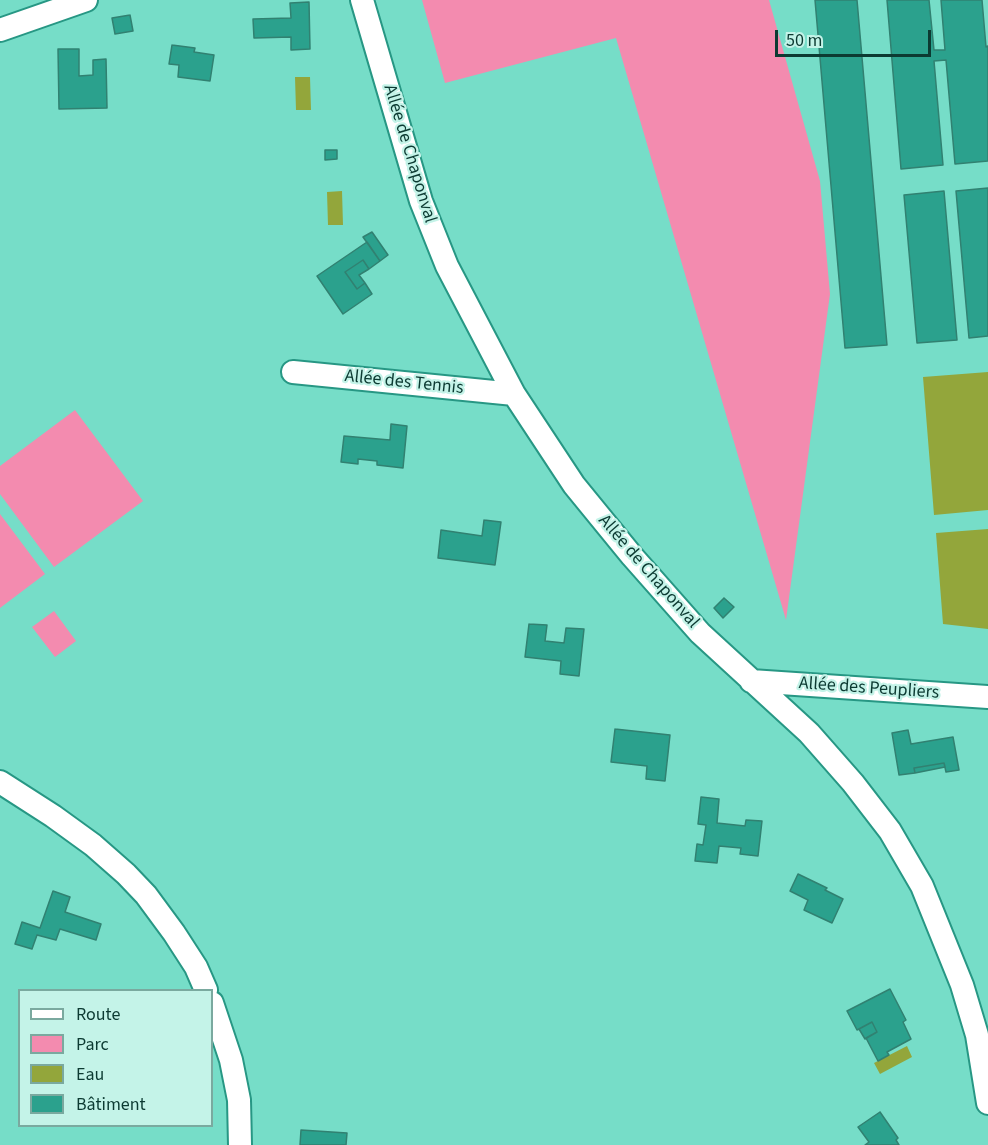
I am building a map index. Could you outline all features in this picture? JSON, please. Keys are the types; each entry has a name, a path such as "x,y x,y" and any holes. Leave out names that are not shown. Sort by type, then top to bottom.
{"street":[{"path":"0,30 86,0"},
{"name":"Allée de Chaponval","path":"362,0 421,201 447,266 514,394 574,485 632,556 700,633 809,733 891,831 922,886 962,985 977,1035 988,1103"},
{"name":"Allée des Tennis","path":"293,372 514,394"},
{"name":"Allée des Peupliers","path":"751,681 988,697"},
{"path":"0,782 54,816 126,873 146,895 174,933 196,967 207,989"},
{"path":"213,1006 231,1060 239,1100 240,1145"}],"green space":[{"path":"422,0 769,0 820,181 830,294 786,620 616,38 445,83"},
{"path":"75,410 143,501 54,567 0,494 0,466"},
{"path":"0,514 45,574 0,608"},
{"path":"54,611 76,641 55,657 32,627"}],"water":[{"path":"295,77 310,77 311,110 296,110"},
{"path":"342,191 343,225 328,225 327,192"},
{"path":"988,372 988,510 934,515 923,377"},
{"path":"988,529 988,629 943,624 936,533"},
{"path":"907,1046 912,1057 880,1074 874,1063"}],"building":[{"path":"815,0 857,0 887,345 845,348"},
{"path":"887,0 929,0 934,50 945,50 941,0 982,0 986,47 988,46 988,161 955,164 946,60 934,61 943,165 901,169"},
{"path":"309,2 310,49 291,50 291,37 254,38 253,19 291,18 290,3"},
{"path":"130,15 133,31 115,34 112,18"},
{"path":"172,45 195,48 194,52 214,55 210,81 178,77 179,65 169,64"},
{"path":"58,49 79,49 79,76 93,75 93,60 106,59 107,108 59,109"},
{"path":"325,150 337,150 337,159 325,160"},
{"path":"988,188 988,336 969,338 956,191"},
{"path":"944,191 957,340 917,343 904,195"},
{"path":"372,232 388,255 380,261 363,237"},
{"path":"367,242 380,261 369,269 363,260 345,272 357,289 365,283 372,294 343,314 317,276"},
{"path":"363,260 369,269 359,275 365,283 357,289 345,272"},
{"path":"391,424 407,426 403,468 377,465 377,461 358,459 358,464 341,462 344,436 390,440"},
{"path":"484,520 501,522 495,565 438,558 441,530 482,536"},
{"path":"724,598 734,607 723,618 714,608"},
{"path":"529,624 547,625 545,641 564,643 566,628 584,629 579,676 560,674 561,661 525,657"},
{"path":"615,729 670,735 665,781 646,779 647,766 611,762"},
{"path":"908,730 911,744 953,737 959,770 946,772 944,763 914,768 915,773 899,775 892,733"},
{"path":"944,763 945,767 915,773 914,768"},
{"path":"701,797 719,799 717,823 745,826 746,820 762,821 758,856 740,854 741,848 719,846 717,863 695,861 697,844 703,845 706,825 698,824"},
{"path":"798,874 827,888 825,890 843,899 832,923 804,910 808,900 790,891"},
{"path":"53,891 70,897 65,912 101,924 96,940 60,929 56,940 37,935 32,949 15,944 22,922 40,928"},
{"path":"890,989 906,1020 903,1022 911,1039 887,1052 889,1055 878,1061 866,1038 877,1032 872,1022 857,1030 847,1011"},
{"path":"872,1022 877,1032 865,1039 859,1029"},
{"path":"880,1112 898,1138 896,1140 899,1145 865,1145 869,1142 858,1127"},
{"path":"301,1130 347,1133 346,1145 300,1145"}]}
